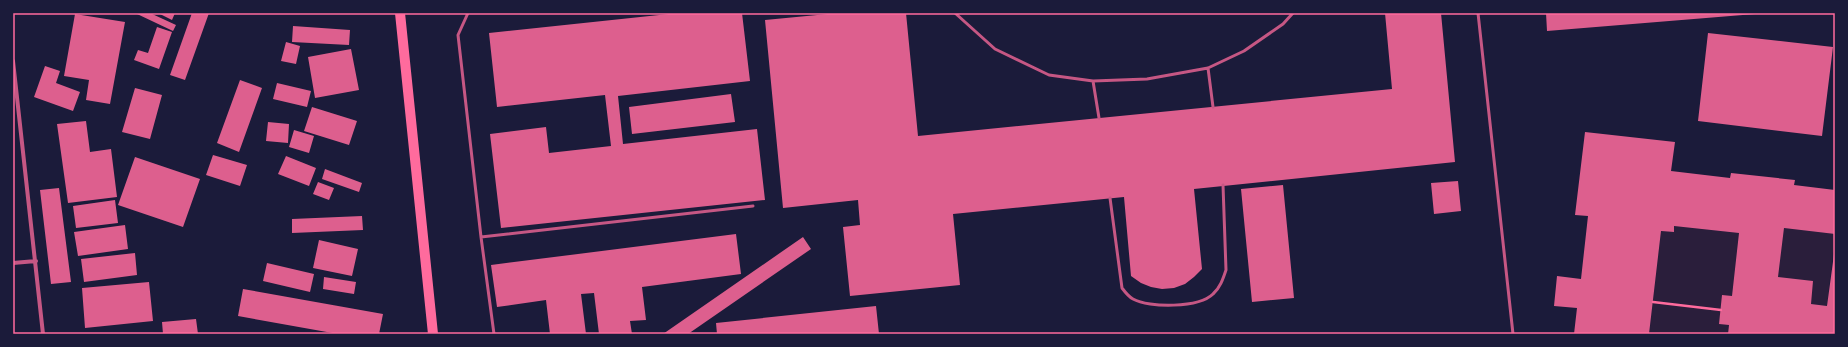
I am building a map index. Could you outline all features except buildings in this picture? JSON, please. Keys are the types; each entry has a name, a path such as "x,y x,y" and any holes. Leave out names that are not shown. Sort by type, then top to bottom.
{"main road":[{"path":"400,13 433,334"}],"street":[{"path":"13,62 43,334"},
{"path":"13,263 36,261"}],"lane":[{"path":"468,13 458,36 481,237 494,334"},
{"path":"955,13 995,49 1049,75 1093,81 1147,79 1208,68 1244,51 1283,24 1293,13"},
{"path":"1478,13 1513,334"},
{"path":"1208,68 1213,107"},
{"path":"1093,81 1099,118"},
{"path":"1110,198 1122,288 1132,299 1150,305 1197,303 1213,295 1222,282 1226,270 1223,185"},
{"path":"481,237 753,206"}],"path":[{"path":"1653,302 1721,310"}],"shaded area":[{"path":"1674,226 1739,233 1732,296 1721,310 1719,324 1729,325 1728,334 1649,334 1661,231 1674,232"},
{"path":"1784,228 1835,234 1827,306 1811,304 1778,277"}]}
